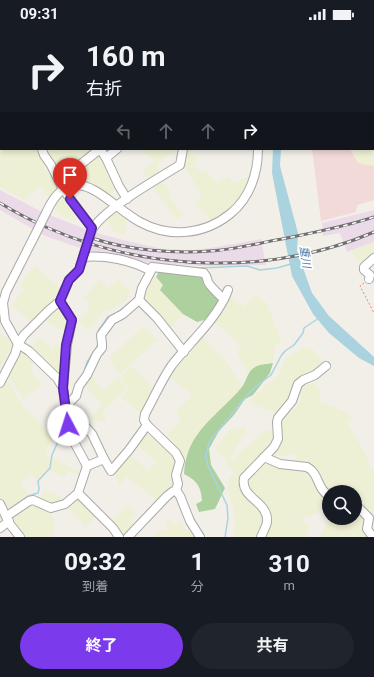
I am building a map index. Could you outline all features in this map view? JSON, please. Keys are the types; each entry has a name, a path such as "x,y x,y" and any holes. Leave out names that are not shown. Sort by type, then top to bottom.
{"street":[{"path":"42,150 63,189 92,229"},
{"path":"58,179 99,150"},
{"path":"101,150 127,199"},
{"path":"106,158 116,150"},
{"path":"1,379 24,335 60,301 69,280 79,270 92,229 117,206 180,165 183,150"},
{"path":"63,388 57,378 18,344 5,321 3,303 6,292 51,203 63,189 72,186 83,186 97,192 140,222 152,228 163,231 185,233 203,229 213,225 235,210 248,191 256,174 258,150"},
{"path":"66,406 76,396 79,386 102,348 101,335 112,320 123,314 139,300 142,288 151,271 138,263 98,255 83,255"},
{"path":"369,279 370,275 364,270 364,266 374,258"},
{"path":"152,267 204,273 218,295 224,299"},
{"path":"128,537 167,496 176,490 178,484 176,475 180,461 176,453 147,425 144,420 145,414 172,366 197,337 224,299 228,290"},
{"path":"139,300 157,318 184,352"},
{"path":"0,528 8,518 29,501 33,500 51,508 65,504 78,493 87,466 73,440 68,425 63,388 66,345 72,320 60,301"},
{"path":"0,329 10,328"},
{"path":"261,537 266,524 266,515 262,506 247,493 243,484 244,478 277,442 278,418 292,401 298,384 315,375 326,366"},
{"path":"66,406 92,434 111,470 129,450 147,425"},
{"path":"264,457 280,464 306,467 310,469 314,473 322,488"},
{"path":"87,466 104,459"},
{"path":"176,490 190,521 200,537"},
{"path":"78,493 113,528 119,537"},
{"path":"0,504 20,537"},
{"path":"362,511 369,518 367,529 373,537"}],"path":[{"path":"369,279 360,286 374,313"}],"shaded area":[{"path":"312,150 351,150 358,163 374,166 374,200 357,205 356,212 321,221"},
{"path":"0,190 42,212 93,232 163,249 194,250 261,239 266,265 205,266 151,263 86,250 45,236 0,210"},
{"path":"374,210 374,242 347,252 340,233 323,236 322,223"}],"green space":[{"path":"0,150 41,150 60,187 48,197 40,186 24,200 0,187"},
{"path":"45,150 96,150 59,174"},
{"path":"143,150 176,150 156,165 161,175 150,181 142,171 154,162 148,154 146,155"},
{"path":"187,150 189,150 198,159 193,164 201,173 205,170 217,183 228,177 234,183 249,176 246,187 238,200 211,220 195,203 202,196 184,166 184,156"},
{"path":"358,150 373,150 374,166 358,163 353,153"},
{"path":"99,152 117,188 109,195 94,185 77,180 74,177 81,172 79,167"},
{"path":"162,180 171,192 168,195 183,214 176,219 153,187"},
{"path":"64,194 81,216 75,221 60,216 52,205"},
{"path":"114,212 127,218 125,234 114,232 106,219"},
{"path":"374,242 374,256 363,266 350,251"},
{"path":"35,266 63,290 57,300 32,323 12,305 24,289 20,284"},
{"path":"159,271 200,274 220,302 208,319 197,322 183,314 160,290 163,285 156,277"},
{"path":"153,274 163,285 160,290 183,314 169,330 141,299"},
{"path":"99,279 108,288 119,279 130,291 128,299 118,306 103,312 88,330 78,322 88,310 89,302 84,298"},
{"path":"255,294 266,302 282,342 275,346 273,363 256,366 248,374 237,352 241,346 212,320 229,295 244,307"},
{"path":"59,305 70,320 67,332 43,320"},
{"path":"143,326 157,340 119,375 109,358"},
{"path":"0,333 14,343 0,368"},
{"path":"201,336 223,358 243,386 197,433 184,460 164,439 181,420 176,412 192,395 169,376 175,366"},
{"path":"40,338 52,349 56,344 64,351 62,381 30,349"},
{"path":"306,347 314,350 324,364 314,374 300,378 290,399 278,414 248,403 278,375 286,357"},
{"path":"23,350 34,359 31,371 42,385 23,399 7,373 18,352"},
{"path":"273,363 270,373 253,395 245,399 234,415 219,431 209,449 211,465 225,488 215,509 199,512 196,504 202,501 201,491 198,484 184,474 186,459 191,446 205,425 242,387 252,369 259,365"},
{"path":"131,366 156,390 142,415 121,397 128,389 120,377"},
{"path":"90,374 103,390 118,377 126,389 103,412 106,418 103,422 99,420 96,422 91,417 102,405 83,384"},
{"path":"6,377 23,407 40,423 52,439 45,454 79,471 78,475 68,471 64,477 49,470 36,480 30,473 21,485 28,494 7,512 0,500 0,390"},
{"path":"314,383 321,392 320,401 346,412 351,418 347,423 364,451 372,470 374,470 374,535 362,513 362,485 323,485 299,464 294,453 287,456 275,456 272,453 281,443 279,424 285,416 296,408 300,400 301,389 305,385"},
{"path":"148,427 175,454 178,463 175,483 158,502 127,477 119,485 114,471 129,454 148,471 156,462 136,444"},
{"path":"246,427 245,434 237,445 231,459 238,460 235,456 267,429 275,432 276,440 241,481 259,507 264,519 259,537 234,537 235,518 227,483 234,470 225,465 227,462 215,448 229,430"},
{"path":"265,460 304,469 313,475 322,488 322,507 321,506 317,514 304,517 302,523 310,525 306,537 265,537 270,525 247,486 247,478"},
{"path":"44,491 49,494 52,491 63,499 61,503 49,505 39,499"},
{"path":"77,497 97,515 85,527 66,506"},
{"path":"29,503 45,508 54,518 54,537 24,537 10,520 12,515"},
{"path":"128,505 136,512 130,519 135,524 125,535 111,522"},
{"path":"362,513 367,518 371,537 320,537 326,525 362,525"},
{"path":"173,520 174,524 182,522 184,530 190,528 195,537 156,537 155,532 167,529 166,521"}],"water":[{"path":"273,150 281,150 280,166 298,233 297,251 312,293 329,316 374,357 374,366 359,358 329,333 313,314 292,276 272,173"}],"waterway":[{"path":"199,268 247,266 260,270 277,268 291,264"},
{"path":"98,336 98,331 108,317 117,313 133,300"},
{"path":"225,537 228,518 227,505 208,466 206,456 209,442 247,395 271,375 281,356 285,351 294,345 303,333 304,328 319,318"},
{"path":"84,372 87,362 98,343"},
{"path":"72,394 75,387"},
{"path":"24,500 28,496 38,493 38,481 50,468 52,455 57,444 63,419 62,413"}],"railway":[{"path":"0,203 48,228 87,243 127,253 169,260 211,263 253,262 294,256 335,246 374,232"},
{"path":"95,239 122,246 152,250 196,252 237,248 317,232 374,217"}],"route":[{"path":"68,425 63,388 66,345 72,320 60,301 69,280 79,270 92,228 70,199"}],"water label":[{"name":"重川","path":"305,257"}]}
